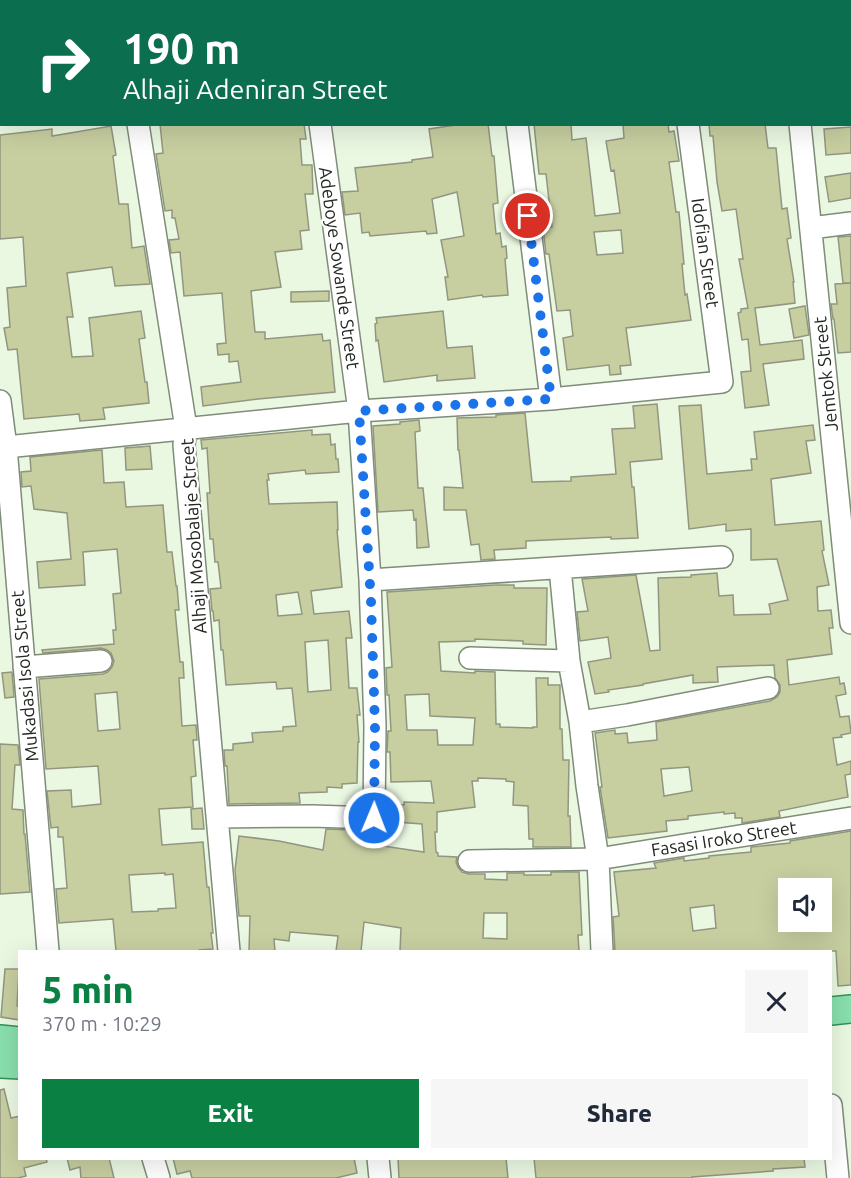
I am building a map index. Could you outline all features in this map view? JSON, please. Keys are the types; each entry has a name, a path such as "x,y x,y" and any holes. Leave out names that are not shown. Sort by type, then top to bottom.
{"main road":[{"path":"832,1011 851,1009"},
{"path":"832,1028 851,1027"},
{"path":"0,1039 18,1041"},
{"path":"0,1064 18,1065"}],"street":[{"name":"Alhaji Mosobalaje Street","path":"138,126 186,428 184,445 229,950"},
{"name":"Adeboye Sowande Street","path":"218,817 374,818 375,726 370,580 359,411 320,126"},
{"path":"6,447 359,411 551,399 517,126"},
{"name":"Idofian Street","path":"551,399 722,382 688,126"},
{"name":"Jemtok Street","path":"800,126 851,623"},
{"path":"811,228 851,224"},
{"name":"Mukadasi Isola Street","path":"0,401 6,447 48,950"},
{"path":"370,580 722,557"},
{"path":"560,568 569,661 580,722 598,859 602,950"},
{"path":"470,658 569,661"},
{"path":"24,667 101,661"},
{"path":"580,722 627,716 768,688"},
{"name":"Fasasi Iroko Street","path":"469,861 598,859 851,818"},
{"path":"832,1115 838,1178"},
{"path":"154,1160 159,1178"},
{"path":"378,1160 380,1178"}],"building":[{"path":"111,126 116,155 113,156 119,204 128,204 132,248 144,246 150,284 115,286 112,267 67,273 73,317 67,317 72,357 93,356 89,318 141,311 145,338 139,339 149,403 103,408 105,419 80,421 79,414 24,419 17,349 8,350 4,328 10,327 7,288 26,286 23,237 0,239 0,135 52,129 52,136"},
{"path":"160,126 304,126 306,139 300,139 302,165 312,165 313,194 305,194 309,230 300,231 302,249 275,252 281,287 251,291 255,332 265,332 265,339 322,334 323,341 330,340 335,392 203,406 201,387 241,382 238,361 229,362 229,354 218,355 217,344 226,343 222,293 184,296 180,252 171,253 169,240 179,239 175,218 172,218 172,210 165,211 156,154 163,153"},
{"path":"449,126 488,126 492,156 494,156 498,203 493,204 496,234 500,233 502,247 506,246 508,295 483,297 482,295 448,300 445,277 448,277 441,240 464,236 457,192 432,199 437,233 427,234 426,231 370,236 369,232 362,233 360,213 345,215 342,192 358,191 355,168 412,162 412,160 433,157 429,129"},
{"path":"534,126 571,126 572,140 586,138 595,216 620,213 614,170 611,171 606,141 624,138 623,126 668,126 669,132 674,131 679,161 669,162 676,212 679,212 685,295 687,294 691,320 626,328 631,365 620,366 621,374 610,375 609,365 567,370 563,338 573,336 570,310 557,311 549,254 546,254 543,228 552,227 546,174 539,174","holes":["621,230 623,253 597,255 594,232"]},
{"path":"709,126 765,126 768,148 776,148 782,209 787,208 791,238 787,239 795,303 755,308 760,345 802,340 804,359 763,364 769,405 745,408 741,372 751,371 748,339 742,340 738,313 741,309 748,308 739,259 743,259 736,209 722,211 713,136 710,136"},
{"path":"851,127 851,153 826,155 824,129"},
{"path":"851,173 851,198 829,202 825,177"},
{"path":"851,236 851,283 843,283 838,237"},
{"path":"851,283 851,352 838,353 831,304 837,304 835,284"},
{"path":"329,291 329,301 291,302 291,292"},
{"path":"805,306 809,335 794,338 789,309"},
{"path":"443,311 447,348 472,346 475,378 437,381 437,375 384,382 378,340 376,341 376,318"},
{"path":"657,404 662,459 630,462 638,538 526,541 526,548 494,550 495,559 481,560 479,544 471,545 466,510 444,510 444,487 463,488 457,418 496,417 496,415 525,413 532,482 571,481 571,477 616,474 612,429 635,428 633,406"},
{"path":"701,405 707,474 752,470 751,459 757,459 754,432 813,425 815,440 806,441 811,473 771,479 775,525 821,521 824,550 822,551 829,585 817,587 818,611 831,610 833,628 829,628 832,654 787,660 789,685 839,677 840,684 844,683 846,694 836,696 840,717 849,716 851,733 833,738 837,765 851,761 851,774 845,775 848,797 779,811 780,817 742,823 742,818 735,818 735,813 688,816 688,819 666,821 667,831 608,838 595,733 615,730 615,734 627,733 628,743 657,740 656,722 770,701 780,692 780,685 775,678 774,665 717,667 718,682 693,683 693,675 595,694 588,662 611,658 608,637 580,641 577,612 588,611 582,579 636,575 650,651 660,650 658,578 717,573 719,596 733,595 734,615 771,614 769,604 788,600 777,559 751,560 751,529 726,531 726,524 689,529 679,406","holes":["689,767 692,791 664,796 661,769"]},
{"path":"419,420 420,431 415,432 418,488 423,488 429,547 417,548 416,519 414,520 413,510 378,512 373,426"},
{"path":"312,430 312,435 330,434 331,445 335,444 339,472 306,474 305,470 268,474 269,480 267,480 269,504 337,502 342,587 311,591 314,614 349,611 352,638 346,638 349,688 357,688 360,715 357,715 359,742 357,783 342,784 342,788 327,787 327,792 299,793 300,803 229,804 224,750 233,750 233,744 253,742 252,733 283,731 283,727 296,726 292,688 277,689 276,682 226,685 219,620 214,621 212,611 210,589 221,588 213,539 210,539 207,448 202,449 201,440","holes":["298,592 302,614 278,616 276,595","328,640 331,690 308,692 305,642"]},
{"path":"150,446 152,469 126,470 125,448"},
{"path":"102,450 104,483 124,482 126,507 163,505 167,552 172,552 177,586 179,610 175,610 180,662 183,662 184,678 179,678 182,726 196,725 197,740 193,740 196,776 191,777 193,807 159,809 162,845 203,842 213,949 116,950 113,919 59,923 56,889 67,888 63,837 58,837 58,827 51,828 47,791 71,790 72,807 101,804 98,766 46,769 39,679 103,674 108,672 114,661 111,653 101,648 43,653 42,650 114,644 113,630 116,630 113,594 121,593 117,549 83,552 85,585 39,588 37,562 71,559 67,513 34,509 31,486 22,487 21,472 31,471 30,457","holes":["117,692 120,729 98,731 95,694","165,873 165,875 173,874 176,908 132,912 129,875"]},
{"path":"495,585 514,585 514,588 547,588 546,645 523,644 523,641 475,639 475,641 439,642 441,671 495,672 496,724 500,724 500,727 537,727 536,678 548,678 548,685 560,685 563,760 569,760 568,816 570,816 571,847 533,847 533,839 529,839 528,806 513,805 514,782 506,781 506,779 478,778 478,781 472,781 475,807 437,812 436,852 438,856 457,857 456,862 462,872 485,874 485,879 507,880 507,873 551,875 551,872 579,872 582,935 578,935 579,950 400,950 401,928 364,922 361,950 336,950 338,936 290,932 289,941 274,939 275,950 249,950 250,916 239,916 235,870 239,836 323,850 326,829 350,830 349,833 378,837 376,845 424,852 422,824 396,822 397,804 404,805 404,802 434,803 431,781 391,782 390,752 387,752 388,731 391,731 386,668 392,667 387,592","holes":["429,694 430,716 475,718 473,745 438,745 437,730 407,730 405,695","484,913 507,913 507,939 483,938"]},
{"path":"12,672 14,697 5,698 2,673"},
{"path":"0,744 18,745 20,765 15,765 12,809 23,810 30,892 0,894"},
{"path":"202,808 204,829 192,829 191,809"},
{"path":"851,831 851,985 838,986 836,951 832,950 615,950 613,917 619,916 614,872 656,868 654,863 684,858 684,861 751,852 751,847 790,843 790,841","holes":["714,905 716,928 693,931 690,908"]},
{"path":"5,969 18,969 18,1020 1,1017"},
{"path":"4,1089 11,1118 18,1116 18,1160 46,1160 47,1162 24,1168 26,1176 0,1178 0,1090"},
{"path":"68,1160 110,1160 114,1178 81,1178 80,1167 70,1170"},
{"path":"174,1160 354,1160 357,1173 336,1178 192,1178 190,1171 177,1174"},
{"path":"398,1160 506,1160 508,1178 399,1178"},
{"path":"534,1160 804,1160 805,1167 692,1178 536,1178"}],"route":[{"path":"374,818 375,726 371,601 359,411 551,399 528,216"}]}
